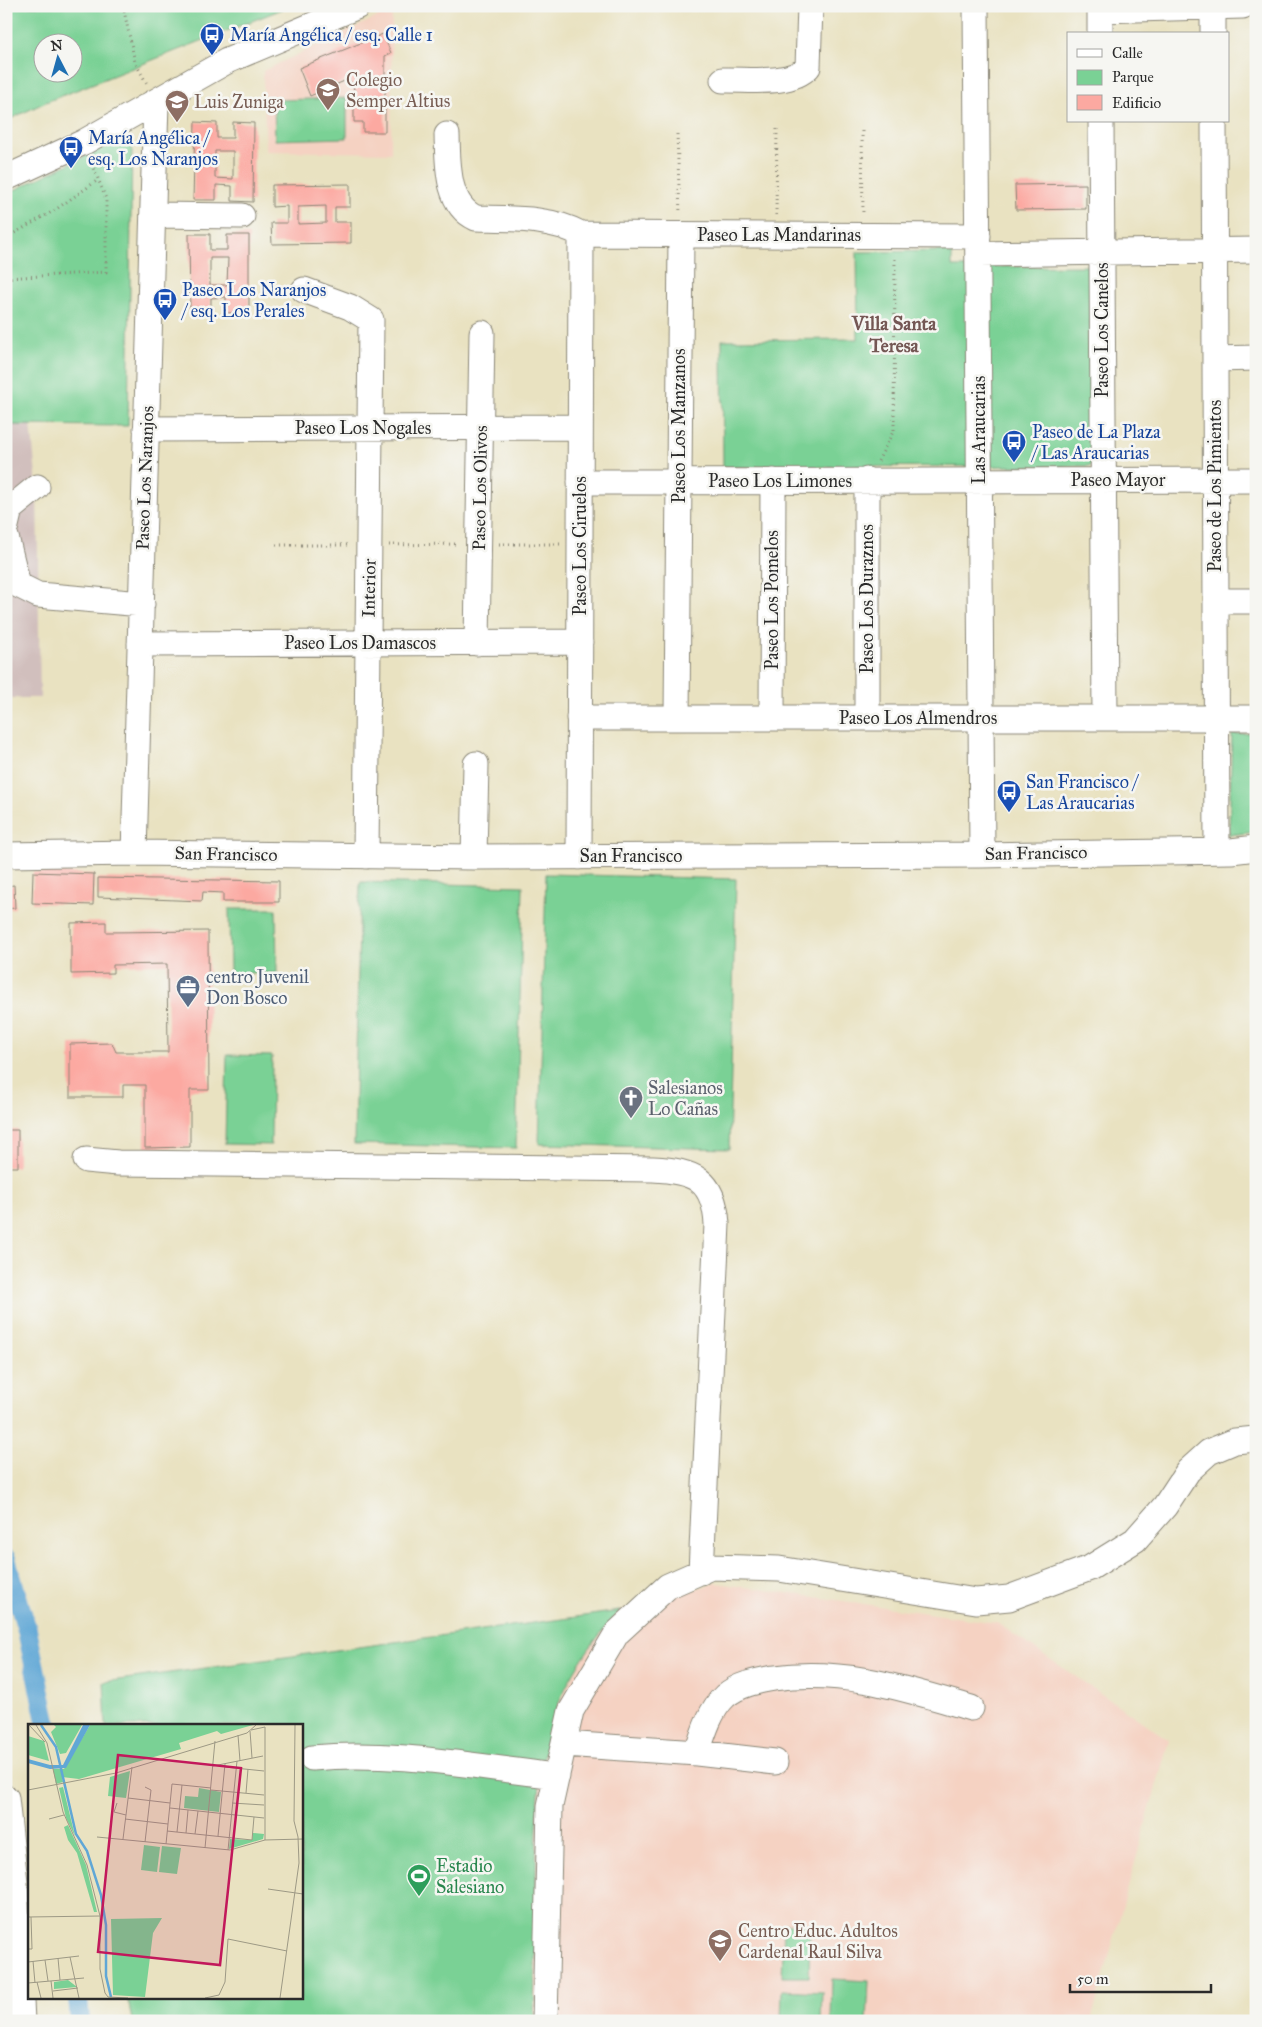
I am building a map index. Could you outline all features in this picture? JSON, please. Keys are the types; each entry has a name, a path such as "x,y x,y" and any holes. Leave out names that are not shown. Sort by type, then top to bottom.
{"street":[{"path":"6,178 84,142 227,61 358,6"},
{"path":"723,80 790,79 803,73 808,67 810,6"},
{"path":"1100,17 1243,6"},
{"name":"Las Araucarias","path":"978,7 982,855"},
{"path":"1213,7 1213,32"},
{"name":"Paseo Los Naranjos","path":"134,853 156,102"},
{"name":"Paseo Los Canelos","path":"1101,122 1105,718"},
{"name":"Paseo de Los Pimientos","path":"1214,122 1217,850"},
{"name":"Paseo Las Mandarinas","path":"447,135 449,179 454,193 468,215 476,218 539,221 569,228 581,234 895,236 978,245 1102,252 1256,250"},
{"path":"153,215 242,216"},
{"name":"Paseo Los Ciruelos","path":"579,857 581,234"},
{"name":"Paseo Los Manzanos","path":"677,718 681,235"},
{"name":"Interior","path":"304,290 350,307 371,320 366,856"},
{"name":"Paseo Los Olivos","path":"477,643 482,334"},
{"path":"1215,359 1256,358"},
{"name":"Paseo Los Nogales","path":"146,430 580,427"},
{"name":"Paseo Los Duraznos","path":"867,480 867,718"},
{"name":"Paseo Los Limones","path":"580,482 980,480"},
{"name":"Paseo Mayor","path":"980,480 1256,480"},
{"name":"Paseo Los Pomelos","path":"772,718 773,481"},
{"path":"6,526 10,508 37,487"},
{"path":"6,537 18,585 38,595 142,604"},
{"path":"1216,601 1256,601"},
{"name":"Paseo Los Damascos","path":"140,644 580,642"},
{"name":"Paseo Los Almendros","path":"579,718 1256,718"},
{"path":"474,857 476,764"},
{"name":"San Francisco","path":"6,854 134,853 579,857 982,855 1256,848"},
{"path":"86,1160 118,1163 653,1168 678,1170 691,1174 711,1191 716,1205 717,1224 701,1572"},
{"path":"544,2021 550,1806 571,1712 617,1633 668,1586 712,1567 779,1569 976,1601 1009,1598 1090,1568 1135,1540 1165,1506 1188,1471 1209,1452 1235,1441 1256,1439"},
{"path":"696,1753 703,1732 723,1697 735,1689 756,1681 822,1674 851,1677 896,1686 971,1708"},
{"path":"564,1744 696,1753 775,1762"},
{"path":"312,1758 350,1754 385,1756 557,1776"},
{"path":"6,1798 15,1882 22,2021"}],"path":[{"path":"123,6 135,62 156,102"},
{"path":"776,235 777,128"},
{"path":"862,131 863,236"},
{"path":"677,134 681,235"},
{"path":"6,278 106,272 106,199 84,142"},
{"path":"6,238 54,210 98,180"},
{"path":"867,480 894,430 895,236"},
{"path":"276,545 580,544"}],"shaded area":[{"name":"Colegio Semper Altius","path":"392,10 391,153 266,151 263,71"},
{"path":"31,424 37,487 40,698 6,698 6,425"},
{"path":"716,1583 997,1623 1169,1740 1091,2021 534,2021 538,1796 544,1747 560,1700 585,1654 620,1611"}],"green space":[{"path":"6,6 290,6 46,102 6,121"},
{"path":"347,98 347,138 275,140 274,100"},
{"path":"119,140 132,144 128,426 6,425 6,194"},
{"path":"952,251 952,267 1090,266 1091,466 723,467 722,340 858,339 857,252"},
{"path":"1256,733 1256,832 1229,835 1232,734"},
{"path":"546,874 736,879 729,1149 539,1144"},
{"path":"360,882 523,886 516,1148 354,1144"},
{"path":"229,909 276,909 277,973 230,973"},
{"path":"227,1055 272,1056 271,1145 225,1144"},
{"name":"Estadio Salesiano","path":"620,1611 594,1642 574,1672 559,1702 549,1732 539,1797 537,1833 534,2021 132,2021 128,2000 302,2000 302,1724 106,1724 104,1682"},
{"path":"784,1924 810,1924 809,1977 782,1977"},
{"path":"832,1979 869,1981 867,2021 831,2021"},
{"path":"782,1990 822,1992 821,2021 781,2021"}],"building":[{"path":"383,34 391,53 385,56 385,132 363,132 363,122 354,122 354,89 349,79 310,96 299,68"},
{"path":"195,122 217,123 217,138 233,138 233,122 254,123 253,202 232,201 232,186 216,185 216,200 193,200","holes":["215,151 233,151 233,179 215,178"]},
{"path":"350,184 350,207 335,207 335,222 351,222 351,243 272,244 271,223 287,223 287,206 272,207 272,185","holes":["326,206 326,223 298,224 298,207"]},
{"path":"1086,184 1086,209 1016,210 1015,185"},
{"path":"189,234 210,234 210,250 227,250 227,235 249,235 249,313 226,313 226,297 211,298 211,313 190,313","holes":["210,258 228,258 227,285 210,285"]},
{"path":"33,872 94,874 93,905 32,903"},
{"path":"98,878 279,881 279,902 223,902 223,893 203,892 202,901 98,897"},
{"path":"14,885 15,908 6,909 6,886"},
{"name":"centro Juvenil Don Bosco","path":"106,922 106,932 208,931 209,1090 190,1090 190,1147 145,1148 145,1085 123,1085 123,1097 70,1097 70,1044 112,1043 116,1052 168,1052 167,964 113,965 113,973 71,974 71,923"},
{"path":"6,1130 18,1130 18,1167 6,1167"}],"waterway":[{"path":"6,1559 27,1630 47,1724"},
{"path":"78,2000 80,2021"}],"place":[{"name":"María Angélica / esq. Calle 1","path":"212,56"},
{"name":"Colegio Semper Altius","path":"328,111"},
{"name":"Luis Zuniga","path":"177,123"},
{"name":"María Angélica / esq. Los Naranjos","path":"71,169"},
{"name":"Paseo Los Naranjos / esq. Los Perales","path":"165,321"},
{"name":"Paseo de La Plaza / Las Araucarias","path":"1014,463"},
{"name":"San Francisco / Las Araucarias","path":"1009,813"},
{"name":"centro Juvenil Don Bosco","path":"188,1008"},
{"name":"Salesianos Lo Cañas","path":"631,1119"},
{"name":"Estadio Salesiano","path":"419,1897"},
{"name":"Centro Educ. Adultos Cardenal Raul Silva","path":"720,1962"}],"district":[{"name":"Villa Santa Teresa","path":"894,334"}]}
